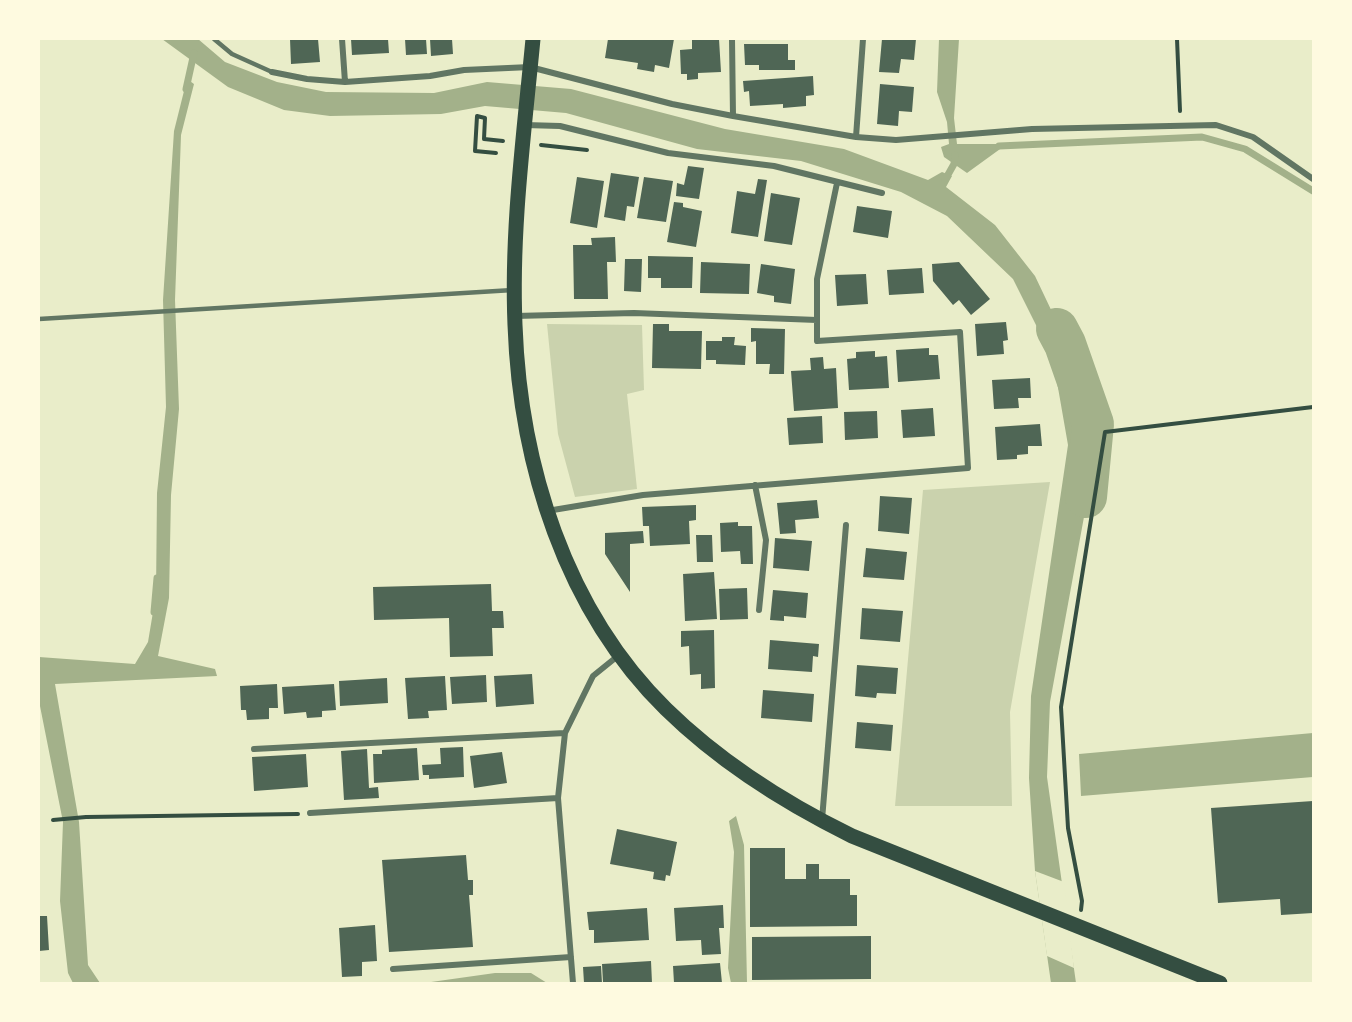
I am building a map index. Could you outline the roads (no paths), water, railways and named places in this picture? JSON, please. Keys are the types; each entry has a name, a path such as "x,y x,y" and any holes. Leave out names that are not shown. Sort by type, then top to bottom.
{"main road":[{"path":"533,39 518,194 515,316 529,449 547,512 592,613 619,655 665,709 716,753 772,792 822,821 852,836 1220,983"}],"street":[{"path":"342,39 345,82"},
{"path":"732,39 733,117"},
{"path":"856,137 863,39"},
{"path":"272,72 307,79 345,82 430,76 464,70 529,74 733,117 856,137 896,140 1032,129 1216,125 1253,137 1313,179"},
{"path":"525,120 560,126 668,153 774,166 882,193"},
{"path":"547,512 644,495 968,468 960,332 817,341 817,279 837,183"},
{"path":"515,316 634,313 817,320"},
{"path":"755,485 766,540 759,610"},
{"path":"822,821 846,525"},
{"path":"573,983 558,798 565,733 593,676 619,655"},
{"path":"254,749 565,733"},
{"path":"310,813 558,798"},
{"path":"393,969 571,957"}],"lane":[{"path":"214,39 232,54 272,72"},
{"path":"39,319 516,290"}],"waterway":[{"path":"186,89 194,53"},
{"path":"999,146 1202,137 1245,149 1313,191"},
{"path":"945,180 954,164 955,155"},
{"path":"1057,329 1065,344 1093,424 1086,497"},
{"path":"154,612 157,578"}]}
